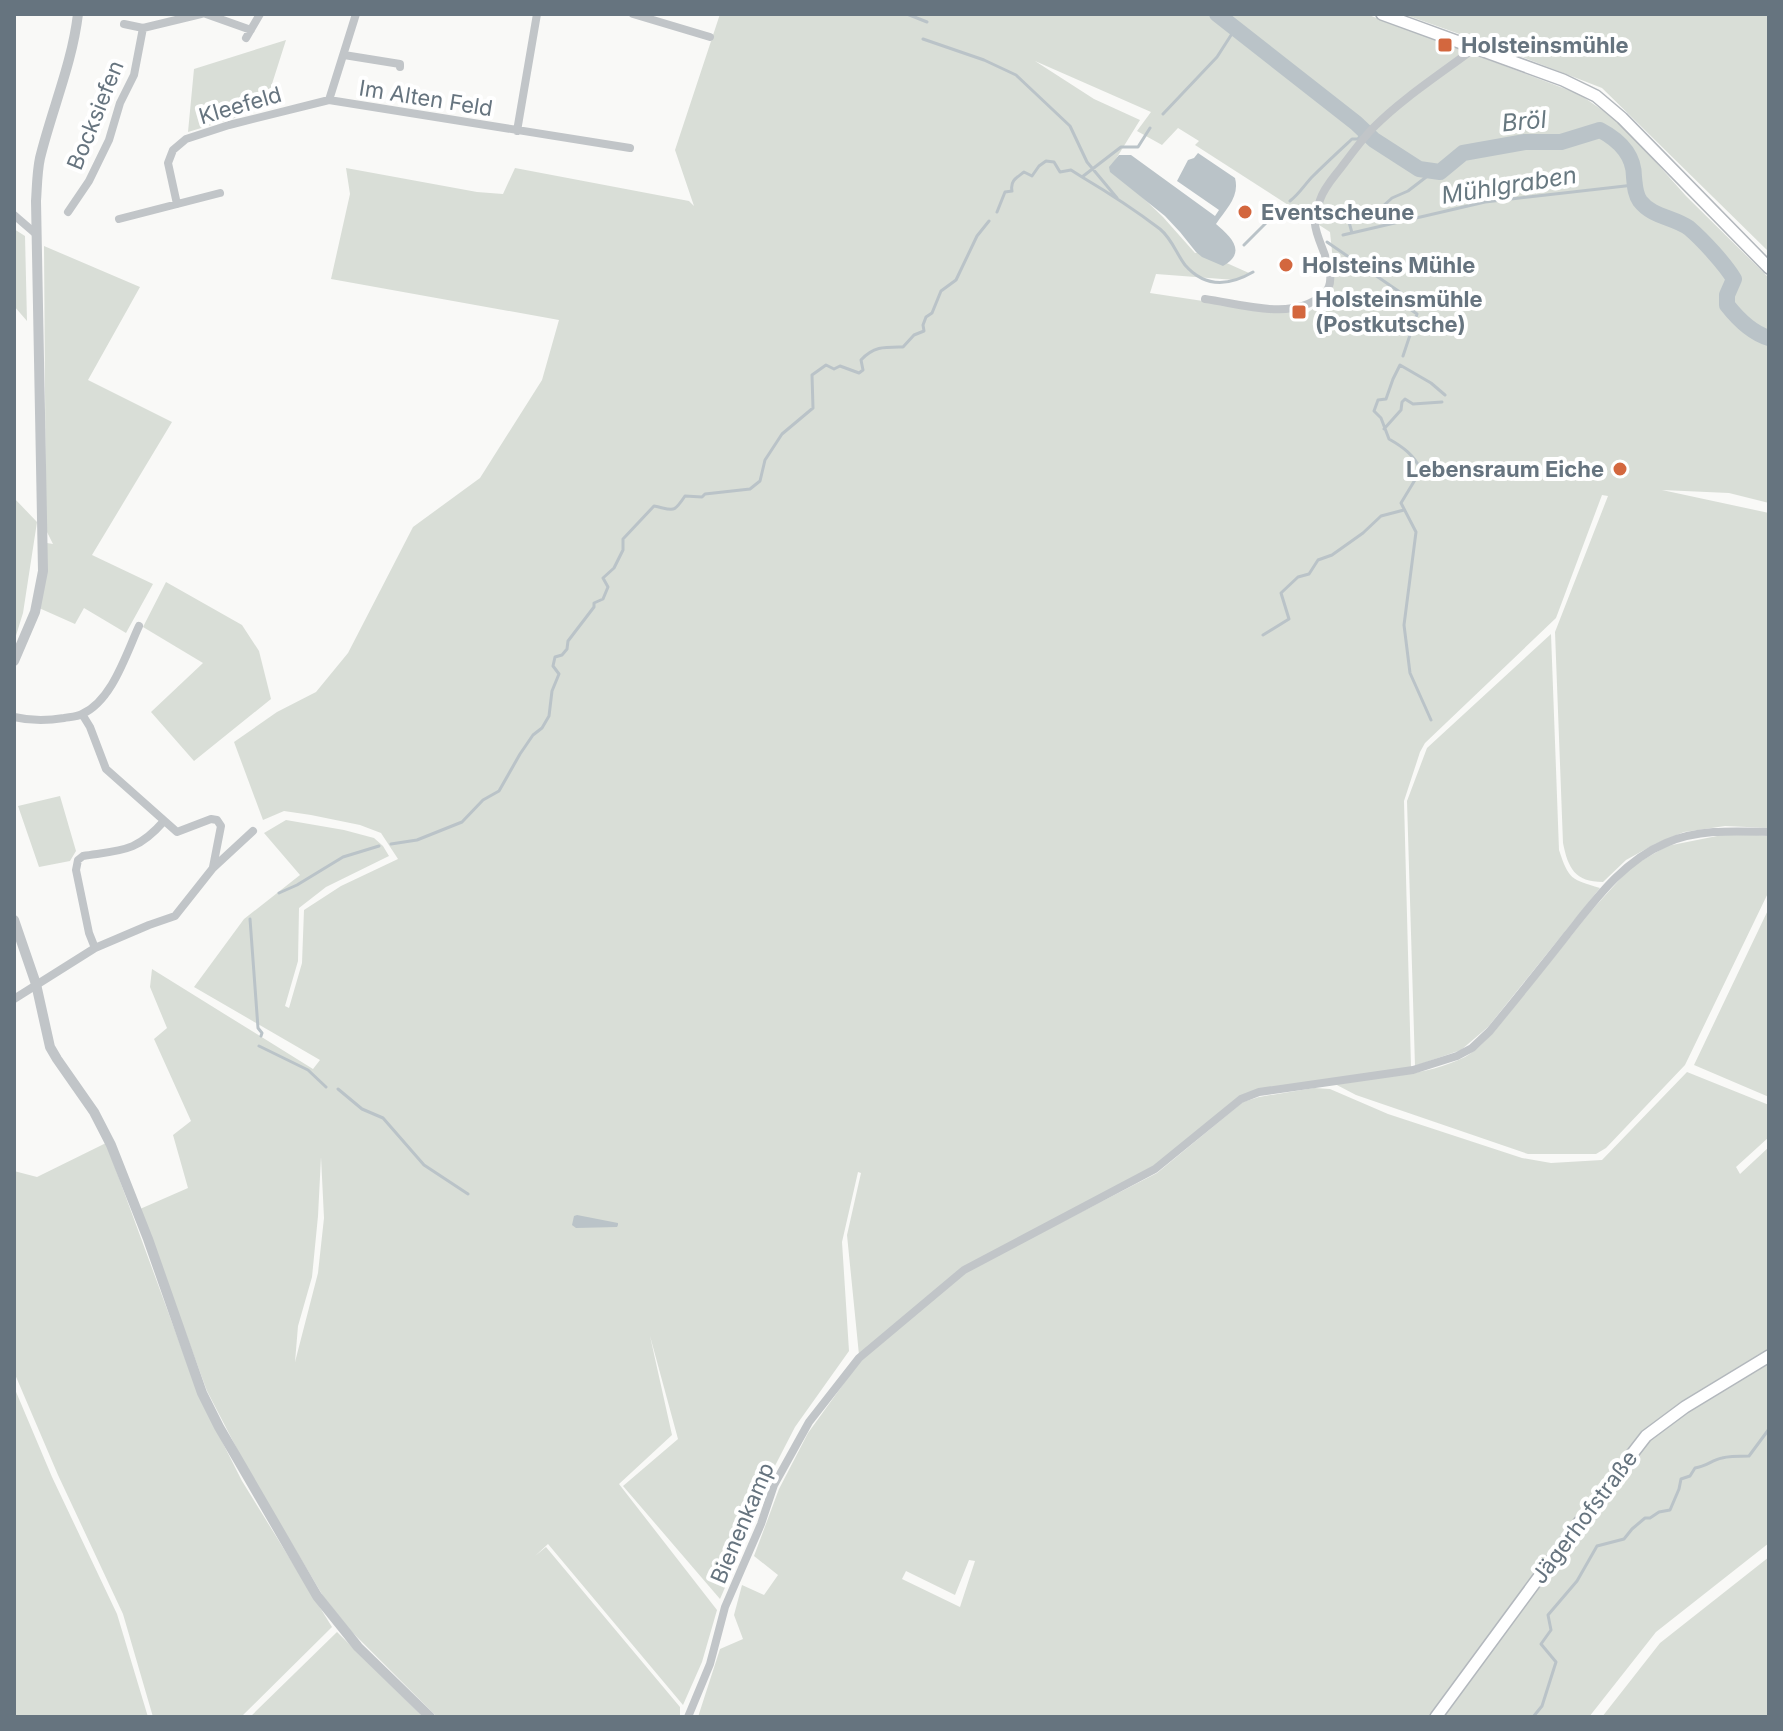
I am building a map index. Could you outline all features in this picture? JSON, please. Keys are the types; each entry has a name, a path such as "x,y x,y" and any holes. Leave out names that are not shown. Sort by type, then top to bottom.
{"main road":[{"path":"1382,14 1563,80 1596,96 1622,118 1769,268"},
{"name":"Jägerhofstraße","path":"1436,1717 1646,1436 1685,1407 1769,1356"}],"street":[{"path":"14,661 35,612 43,571 36,234 40,160 65,79 78,14"},
{"path":"124,24 143,28 203,14 248,34 260,14"},
{"path":"329,100 356,14"},
{"name":"Im Alten Feld","path":"517,131 537,14"},
{"path":"633,14 710,37"},
{"name":"Bocksiefen","path":"68,212 89,181 109,140 120,103 134,75 143,28"},
{"path":"1205,299 1270,309 1298,308 1322,295 1330,284 1330,273 1315,223 1320,199 1329,183 1375,126 1476,47"},
{"path":"344,55 400,64 400,67"},
{"name":"Im Alten Feld","path":"329,100 630,148"},
{"name":"Kleefeld","path":"177,204 168,163 173,150 186,139 329,100"},
{"path":"119,219 220,193"},
{"path":"14,215 36,234"},
{"path":"14,717 33,721 82,714 112,687 139,626"},
{"path":"82,714 106,769 177,832 211,819 217,820 221,826 213,868"},
{"path":"95,948 76,870 78,860 83,856 127,849 149,838 164,821"},
{"path":"14,999 95,948 175,916 213,868 253,831"},
{"name":"Bienenkamp","path":"688,1717 710,1664 725,1607 761,1524 774,1485 809,1422 859,1358 964,1270 1155,1169 1241,1099 1259,1092 1413,1070 1472,1048 1490,1031 1610,883 1630,865 1664,843 1679,838 1714,831 1769,832"},
{"path":"14,920 36,984 50,1047 94,1112 111,1145 202,1393 248,1480 317,1596 358,1647 430,1717"}],"shaded area":[{"path":"720,14 1366,14 1579,94 1621,123 1686,196 1769,278 1769,503 1729,493 1662,490 1769,513 1769,828 1725,826 1684,832 1626,860 1603,882 1579,876 1570,866 1563,843 1555,632 1608,496 1602,495 1556,618 1425,743 1420,752 1404,801 1411,1067 1260,1089 1154,1166 967,1265 859,1355 847,1235 861,1173 858,1172 842,1242 849,1351 795,1427 760,1495 753,1523 720,1599 623,1486 678,1439 650,1336 672,1435 619,1484 717,1610 702,1662 683,1705 548,1544 535,1556 546,1547 680,1707 680,1717 437,1717 351,1631 323,1596 248,1470 207,1391 140,1209 188,1188 173,1135 191,1121 154,1039 167,1028 150,987 152,969 313,1069 320,1060 194,987 244,919 300,875 264,833 286,820 344,830 374,838 389,856 326,887 299,908 298,961 285,1006 289,1008 302,963 304,910 341,886 398,859 381,833 360,825 284,811 263,820 234,742 277,712 316,692 348,653 413,527 480,478 542,380 559,320 331,279 350,194 346,168 503,194 515,168 689,201 694,206 675,150","holes":["1035,61 1151,112 1137,131 1162,145 1178,128 1199,141 1195,145 1330,232 1333,292 1307,313 1150,293 1156,274 1235,280 1249,273 1202,252 1195,253 1111,167 1140,120 1094,99","321,1157 324,1218 318,1273 295,1362 298,1326 312,1277"]},
{"path":"1403,14 1769,14 1769,252 1602,88"},
{"path":"286,40 264,109 188,132 194,69"},
{"path":"1198,153 1235,178 1234,197 1216,224 1231,239 1235,250 1230,261 1223,266 1196,252 1165,216 1110,172 1109,167 1119,155 1131,155 1215,216 1219,210 1177,181 1188,160"},
{"path":"14,229 25,236 27,321 14,306"},
{"path":"44,246 140,287 88,380 172,422 92,555 153,584 126,633 84,608 75,624 39,608 47,543 53,544 46,530"},
{"path":"14,498 37,522 23,613 14,642"},
{"path":"166,582 242,625 259,651 271,699 194,761 151,712 203,663 143,627"},
{"path":"1551,634 1559,850 1572,877 1600,888 1488,1027 1461,1050 1415,1066 1407,801 1427,748"},
{"path":"60,796 76,851 70,861 39,867 18,806"},
{"path":"1732,833 1769,836 1769,891 1685,1065 1606,1148 1596,1154 1528,1154 1356,1095 1333,1083 1418,1072 1469,1055 1494,1032 1591,911 1631,867 1667,846"},
{"path":"1769,908 1769,1097 1694,1065"},
{"path":"1687,1072 1769,1105 1769,1137 1736,1167 1740,1174 1769,1147 1769,1543 1656,1632 1589,1717 698,1717 720,1649 743,1639 734,1615 742,1585 764,1595 778,1575 754,1556 779,1489 808,1433 863,1357 969,1270 1157,1173 1243,1102 1259,1097 1314,1088 1330,1089 1388,1114 1522,1158 1551,1163 1602,1160","holes":["969,1560 975,1561 960,1607 902,1579 906,1571 955,1595"]},
{"path":"106,1143 199,1396 242,1481 332,1627 241,1717 153,1717 123,1614 14,1372 14,1171 37,1177"},
{"path":"577,1215 618,1225 576,1228 572,1225"},
{"path":"14,1387 52,1477 117,1614 148,1717 14,1717"},
{"path":"1769,1557 1769,1717 1602,1717 1660,1643"},
{"path":"337,1632 423,1717 250,1717"}],"waterway":[{"path":"907,14 927,22"},
{"name":"Bröl","path":"1217,14 1374,140 1419,169 1440,172 1463,153 1525,142 1561,142 1600,130 1607,134 1628,155 1640,201 1651,210 1689,228 1707,245 1734,279 1727,295 1727,305 1746,325 1769,338"},
{"path":"1163,114 1217,57 1235,29"},
{"name":"Mühlgraben","path":"923,39 984,60 1016,75 1070,126 1087,162 1117,198"},
{"path":"997,212 1005,192 1012,191 1013,182 1024,172 1032,176 1046,161 1054,162 1060,172 1071,170 1082,177 1121,147 1138,147 1150,128"},
{"path":"1290,201 1352,139 1358,139 1364,131"},
{"path":"1352,233 1349,222 1382,207 1434,171"},
{"name":"Mühlgraben","path":"1082,177 1160,229 1185,265 1201,278 1226,282 1253,272"},
{"name":"Mühlgraben","path":"1343,235 1485,202 1634,185"},
{"path":"1244,245 1280,209"},
{"path":"391,844 417,840 462,822 483,800 499,791 520,754 549,716 552,691 559,674 553,666 555,657 567,649 568,641 594,603 603,599 608,587 603,578 614,568 623,550 623,539 654,506 672,509 685,496 702,497 705,494 750,489 760,481 765,460 782,434 813,408 812,375 826,365 859,373 863,370 861,360 871,352 885,347 903,347 914,335 924,331 926,317 932,313 941,291 956,280 977,236 989,221"},
{"path":"1327,242 1407,297 1403,304 1417,314 1403,356"},
{"path":"1431,720 1410,673 1404,625 1416,532 1401,503 1421,470 1408,452 1389,439 1381,418 1374,411 1378,400 1386,399 1400,365 1445,395"},
{"path":"1384,429 1401,410 1405,399 1413,404 1442,402"},
{"path":"1263,635 1289,619 1281,593 1298,577 1309,574 1318,560 1332,555 1381,516 1404,510"},
{"path":"279,893 343,857 379,846"},
{"path":"250,919 261,1036"},
{"path":"259,1046 308,1070 326,1087"},
{"path":"338,1089 362,1109 383,1118 424,1165 468,1194"},
{"path":"1533,1717 1542,1706 1556,1662 1541,1644 1551,1630 1548,1615 1577,1581 1597,1546 1624,1539 1645,1518 1670,1510 1681,1479 1690,1476 1695,1468 1718,1459 1749,1456 1769,1429"}],"place":[{"name":"Holsteinsmühle","path":"1445,45"},
{"name":"Eventscheune","path":"1245,212"},
{"name":"Holsteins Mühle","path":"1286,265"},
{"name":"Holsteinsmühle (Postkutsche)","path":"1299,312"},
{"name":"Lebensraum Eiche","path":"1620,469"}]}
